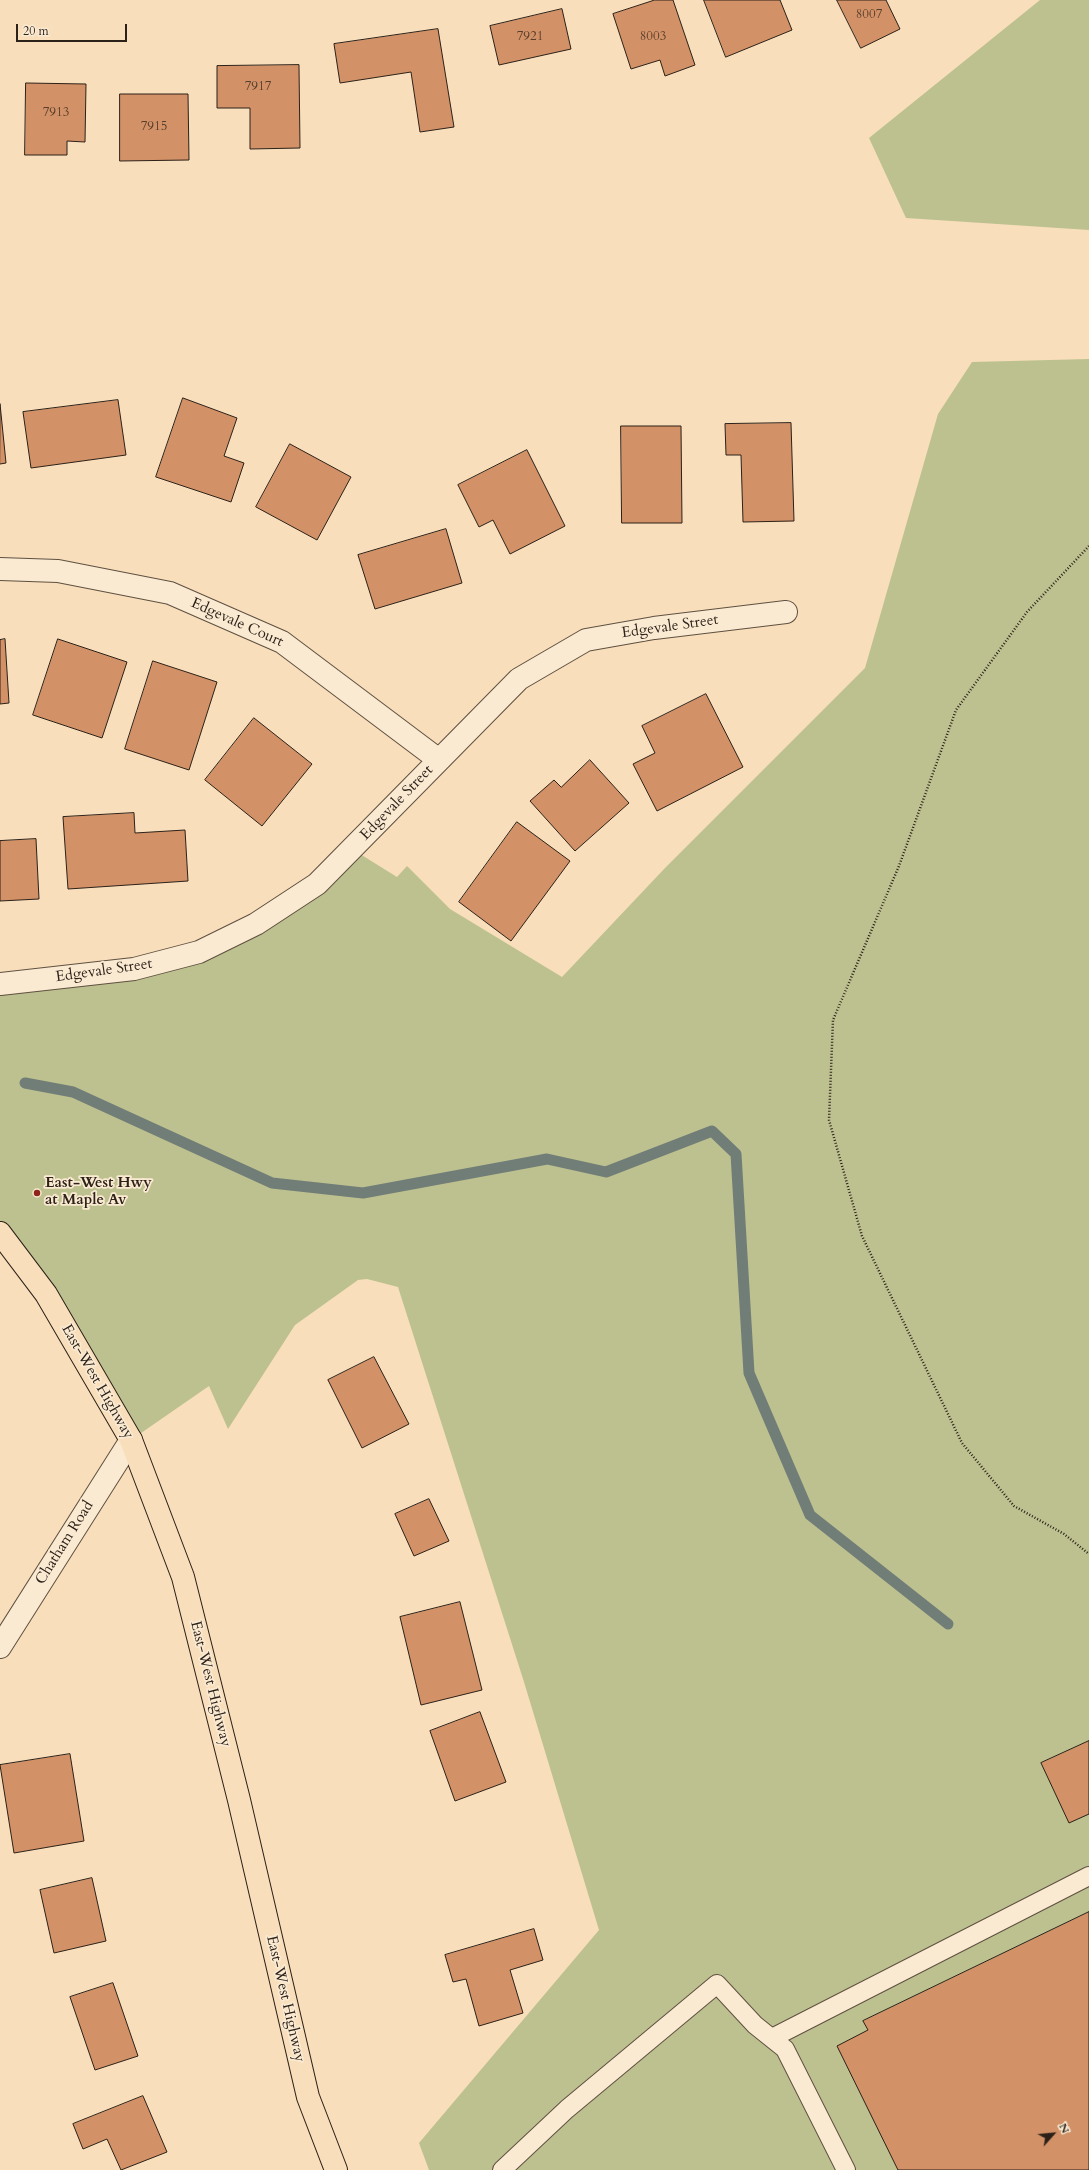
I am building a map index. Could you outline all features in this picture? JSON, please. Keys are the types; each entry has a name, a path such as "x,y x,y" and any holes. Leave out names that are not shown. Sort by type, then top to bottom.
{"main road":[{"name":"East-West Highway","path":"0,1233 46,1294 131,1440 184,1577 239,1800 308,2097 336,2170"}],"street":[{"name":"Edgevale Court","path":"0,569 58,571 170,593 282,642 439,760"},
{"name":"Edgevale Street","path":"0,984 134,970 199,952 256,924 317,884 519,679 586,640 654,628 786,612"},
{"name":"Chatham Road","path":"0,1647 131,1440"}],"lane":[{"path":"772,2038 1089,1876"},
{"path":"502,2170 567,2109 717,1984 755,2025 785,2050 846,2170"}],"path":[{"path":"1089,546 1027,612 956,710 899,866 833,1020 829,1120 862,1236 962,1443 1014,1506 1064,1534 1089,1554"}],"green space":[{"path":"1040,0 1089,0 1089,230 906,218 869,138"},
{"path":"1089,359 1089,2170 429,2170 419,2143 599,1930 524,1682 398,1287 367,1279 358,1280 295,1325 228,1429 209,1386 131,1440 0,1233 0,984 199,952 352,849 397,877 407,866 450,909 562,977 665,868 865,668 938,414 972,362"}],"building":[{"path":"655,0 673,0 695,65 665,76 660,60 631,69 613,14"},
{"path":"704,0 780,0 792,30 726,57"},
{"path":"837,0 886,0 900,29 861,48"},
{"path":"562,9 571,49 499,65 490,26"},
{"path":"438,29 454,127 420,132 411,72 340,83 334,44"},
{"path":"299,65 300,148 250,149 250,108 217,108 217,66"},
{"path":"26,83 86,84 85,142 67,141 67,155 25,155"},
{"path":"120,94 188,94 189,160 120,161"},
{"path":"183,398 237,418 224,456 244,463 231,502 156,477"},
{"path":"118,400 126,455 31,468 23,412"},
{"path":"0,404 6,463 0,464"},
{"path":"791,423 794,521 743,522 741,455 726,455 725,424"},
{"path":"621,426 681,426 682,523 622,523"},
{"path":"290,444 351,477 317,540 256,507"},
{"path":"527,450 565,526 510,554 493,520 479,527 458,485"},
{"path":"446,529 462,583 375,609 358,555"},
{"path":"5,639 9,703 0,704 0,640"},
{"path":"58,639 127,662 102,738 33,715"},
{"path":"153,661 217,682 189,770 125,749"},
{"path":"706,694 743,767 657,811 633,764 655,753 642,726"},
{"path":"254,718 312,764 262,826 205,780"},
{"path":"590,760 629,803 575,851 530,801 554,780 561,787"},
{"path":"134,813 135,833 185,830 188,881 68,889 63,817"},
{"path":"517,822 570,861 511,941 459,902"},
{"path":"36,839 39,899 0,901 0,841"},
{"path":"374,1357 409,1424 362,1448 328,1380"},
{"path":"429,1499 449,1541 414,1556 395,1514"},
{"path":"460,1602 482,1690 421,1705 400,1617"},
{"path":"480,1712 506,1782 455,1801 430,1731"},
{"path":"1089,1741 1089,1814 1069,1823 1041,1763"},
{"path":"70,1754 84,1841 14,1853 0,1765"},
{"path":"92,1878 106,1941 54,1953 40,1890"},
{"path":"1089,1912 1089,2170 898,2170 837,2046 868,2030 863,2021"},
{"path":"534,1929 543,1960 510,1970 523,2013 479,2026 466,1979 453,1982 445,1955"},
{"path":"113,1983 138,2056 95,2070 70,1997"},
{"path":"143,2096 167,2152 121,2170 107,2139 83,2149 73,2124"}],"waterway":[{"path":"25,1083 73,1092 272,1183 363,1193 547,1159 606,1172 712,1131 736,1154 749,1373 810,1515 948,1624"}],"place":[{"name":"East-West Hwy at Maple Av","path":"37,1193"}]}
